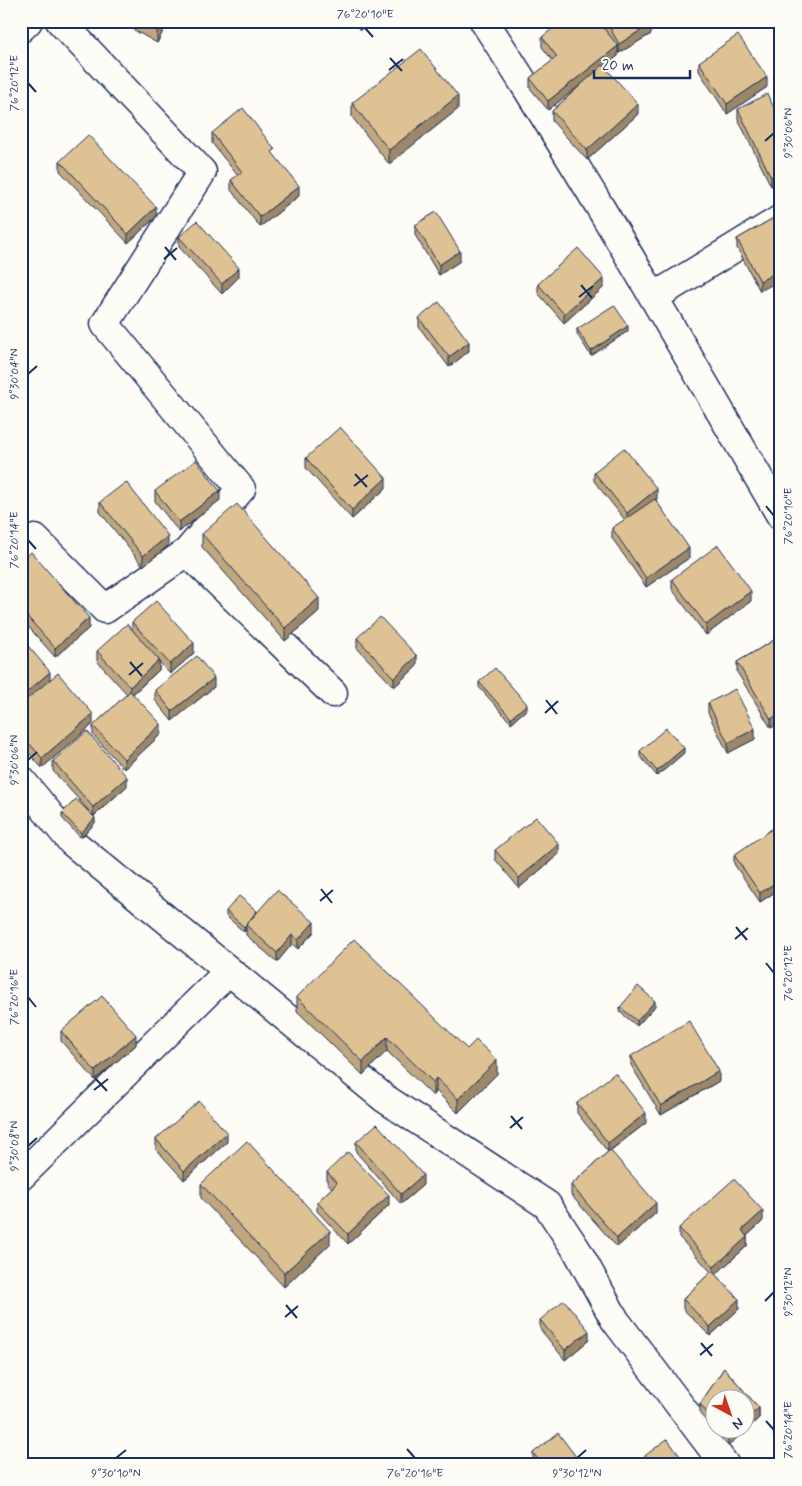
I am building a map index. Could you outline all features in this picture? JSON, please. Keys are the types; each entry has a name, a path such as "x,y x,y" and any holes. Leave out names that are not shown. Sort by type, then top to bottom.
{"street":[{"path":"21,28 28,21"},
{"path":"21,554 35,539 106,609 187,552 240,489 105,324 202,172 60,21"},
{"path":"484,21 535,99 654,297 781,516"},
{"path":"654,297 781,219"},
{"path":"187,552 333,693"},
{"path":"21,780 72,842 384,1098 547,1205 578,1252 615,1320 725,1465"},
{"path":"21,1176 230,971"}],"building":[{"path":"143,21 161,21 157,29"},
{"path":"562,21 598,21 618,46 548,101 530,78 557,57 542,37"},
{"path":"606,21 649,21 651,24 619,44"},
{"path":"738,35 767,77 727,104 699,62"},
{"path":"421,49 458,96 389,150 352,103"},
{"path":"603,65 638,104 587,150 552,111"},
{"path":"767,94 781,121 781,172 771,177 738,109"},
{"path":"243,108 275,150 272,152 299,186 260,217 231,180 242,172 212,133"},
{"path":"88,135 156,207 128,234 60,161"},
{"path":"436,212 460,251 439,265 415,225"},
{"path":"777,216 781,223 781,270 760,281 737,239"},
{"path":"197,221 239,268 222,284 179,237"},
{"path":"578,248 604,278 564,314 538,284"},
{"path":"439,302 469,342 449,357 419,318"},
{"path":"614,305 628,326 591,351 577,329"},
{"path":"340,427 386,478 352,510 306,458"},
{"path":"624,448 657,489 627,513 594,472"},
{"path":"196,460 220,491 179,522 155,491"},
{"path":"126,482 168,536 143,556 100,502"},
{"path":"655,499 689,548 646,578 612,528"},
{"path":"237,504 319,598 285,628 202,534"},
{"path":"718,545 751,591 706,625 672,579"},
{"path":"31,552 89,618 55,648 25,614 21,612 21,561"},
{"path":"156,601 194,643 170,664 132,622"},
{"path":"380,617 417,656 394,678 357,638"},
{"path":"127,624 159,660 130,687 97,651"},
{"path":"781,636 781,713 771,719 737,662"},
{"path":"23,640 50,672 21,697 21,641"},
{"path":"197,656 214,678 172,711 155,690"},
{"path":"495,668 527,704 511,718 479,682"},
{"path":"58,673 93,714 42,758 21,734 21,704"},
{"path":"735,689 755,729 728,743 708,703"},
{"path":"130,691 161,724 124,759 93,726"},
{"path":"666,728 684,748 657,771 640,751"},
{"path":"87,731 127,777 93,807 53,761"},
{"path":"76,799 95,818 81,833 62,813"},
{"path":"536,817 559,844 519,878 495,850"},
{"path":"779,824 781,828 781,879 760,893 734,855"},
{"path":"277,890 314,922 298,940 292,935 277,953 246,925"},
{"path":"239,896 257,911 244,927 226,911"},
{"path":"354,939 467,1049 476,1040 497,1060 458,1099 436,1078 433,1082 387,1037 363,1062 297,997"},
{"path":"638,986 655,1001 637,1021 620,1007"},
{"path":"102,996 136,1035 95,1071 61,1031"},
{"path":"689,1021 719,1071 661,1106 631,1056"},
{"path":"615,1073 646,1113 608,1143 577,1103"},
{"path":"199,1101 227,1133 184,1171 156,1139"},
{"path":"377,1124 423,1175 401,1194 356,1142"},
{"path":"247,1141 330,1231 284,1273 201,1184"},
{"path":"610,1150 656,1203 617,1238 571,1185"},
{"path":"348,1152 389,1195 348,1234 317,1202 337,1183 327,1172"},
{"path":"734,1179 763,1211 742,1230 747,1237 714,1267 679,1228"},
{"path":"712,1271 739,1299 710,1327 683,1299"},
{"path":"564,1300 589,1331 565,1350 540,1320"},
{"path":"724,1368 742,1388 711,1388"},
{"path":"704,1398 704,1409 700,1404"},
{"path":"754,1402 759,1408 754,1412"},
{"path":"781,1423 781,1436 774,1427"},
{"path":"558,1433 580,1462 577,1465 543,1465 533,1453"},
{"path":"667,1439 687,1465 633,1465"}]}
